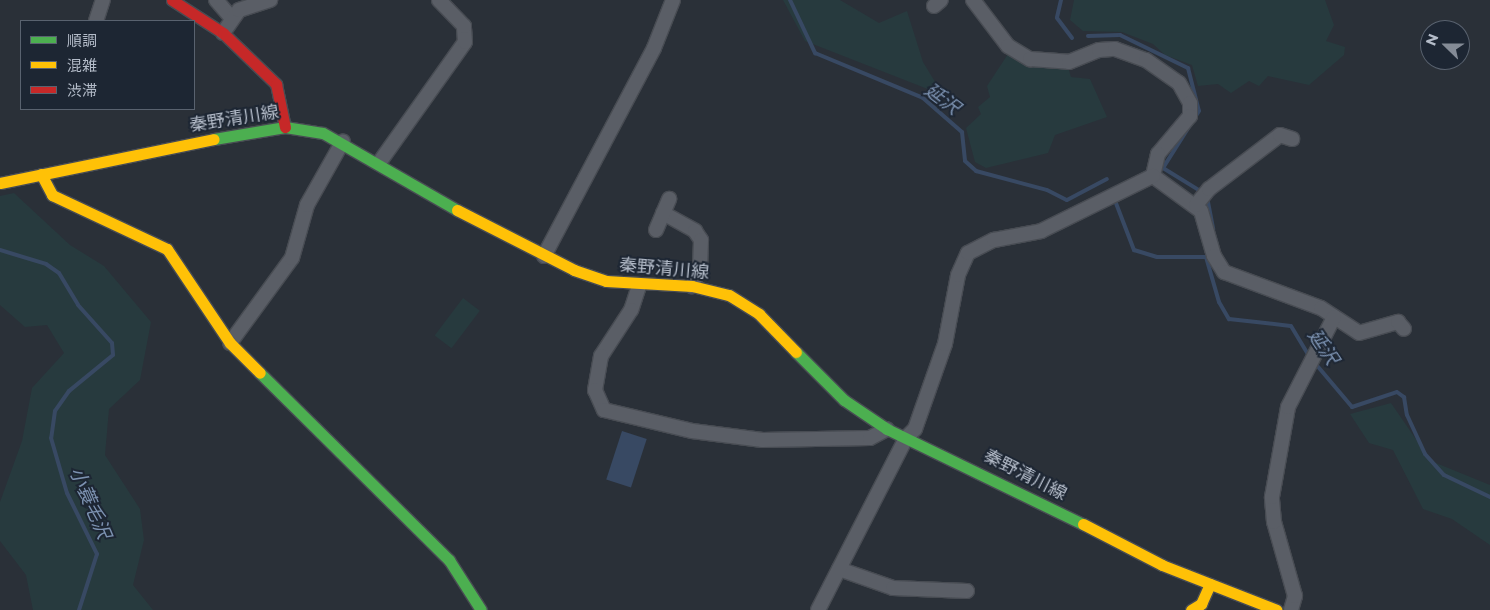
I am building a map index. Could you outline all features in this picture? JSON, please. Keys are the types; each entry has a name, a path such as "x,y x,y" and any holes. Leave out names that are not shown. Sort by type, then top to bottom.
{"main road":[{"path":"173,0 223,33 276,84 285,127"},
{"name":"秦野清川線","path":"0,183 285,127 343,141 430,196 544,256 606,281 639,286 692,286 729,295 759,314 844,400 887,429 1210,584 1277,610"},
{"path":"41,174 52,195 167,250 230,343 449,560 481,610"},
{"path":"1191,610 1201,604 1210,584"}],"street":[{"path":"96,20 103,0"},
{"path":"216,0 232,17"},
{"path":"223,33 232,17 270,0"},
{"path":"379,163 465,42 464,26 439,0"},
{"path":"544,256 654,48 673,0"},
{"path":"973,0 1008,46 1030,58 1068,62 1100,50 1115,50 1146,60 1179,83 1190,103 1190,116 1185,127 1158,154 1153,176"},
{"path":"1202,197 1280,135 1292,139"},
{"path":"230,343 292,258 307,205 343,141"},
{"path":"818,610 906,438 915,429 945,344 958,275 968,253 994,240 1041,231 1153,176 1202,197"},
{"path":"1202,197 1213,253 1219,267 1239,280 1321,308 1359,333 1398,322 1404,329"},
{"path":"656,230 669,199"},
{"path":"664,213 695,231 701,240 700,266 692,286"},
{"path":"639,286 631,310 601,356 595,390 604,410 692,431 762,440 870,438 887,429"},
{"path":"1291,610 1295,596 1274,522 1272,498 1288,407 1311,367 1334,318"},
{"path":"839,569 893,588 966,591"}],"green space":[{"path":"783,0 840,0 879,23 907,11 923,62 943,95 805,41"},
{"path":"1074,0 1325,0 1334,25 1326,41 1345,47 1344,55 1309,85 1268,76 1259,86 1249,81 1231,93 1218,84 1198,86 1192,65 1165,55 1153,44 1122,32 1083,31 1070,20"},
{"path":"1008,54 1065,57 1071,77 1090,79 1107,117 1055,135 1048,153 986,168 975,162 966,128 981,114 978,107 990,97 987,86"},
{"path":"14,193 70,245 104,266 151,322 140,380 109,409 105,455 140,509 144,540 133,585 153,610 33,610 26,575 0,541 0,502 22,441 32,388 64,353 47,325 25,327 0,305 0,196"},
{"path":"463,298 480,311 451,348 435,336"},
{"path":"1391,403 1431,461 1490,485 1490,545 1452,519 1423,509 1393,450 1369,443 1350,414"}],"water":[{"path":"622,431 647,439 631,488 606,480"}],"waterway":[{"name":"延沢","path":"790,0 815,53 923,98 962,132 965,161 976,171 1047,190 1067,200 1107,179"},
{"path":"1061,0 1057,18 1072,38"},
{"path":"1088,36 1120,35 1188,68 1199,111 1163,168 1202,192"},
{"path":"1207,197 1213,229"},
{"name":"延沢","path":"1114,198 1134,250 1157,257 1206,257 1219,302 1229,319 1291,326 1309,356"},
{"name":"小蓑毛沢","path":"0,250 46,264 59,273 78,305 112,343 113,355 69,391 55,411 51,438 67,493 97,554 79,610"},
{"name":"延沢","path":"1314,362 1352,407 1397,392 1404,397 1407,415 1425,454 1444,475 1490,497"}],"traffic: fast":[{"path":"214,139 285,127 323,133 457,210"},
{"path":"796,352 844,400 887,429 1083,524"},
{"path":"260,373 449,560 481,610"}],"traffic: slow":[{"path":"0,183 214,139"},
{"path":"41,174 52,195 167,249 230,343 260,373"},
{"path":"457,210 574,270 606,281 692,286 729,295 759,314 796,352"},
{"path":"1083,524 1162,565 1277,610"},
{"path":"1191,610 1201,604 1210,584"}],"traffic: jam":[{"path":"172,0 223,33 276,84 285,127"}]}
